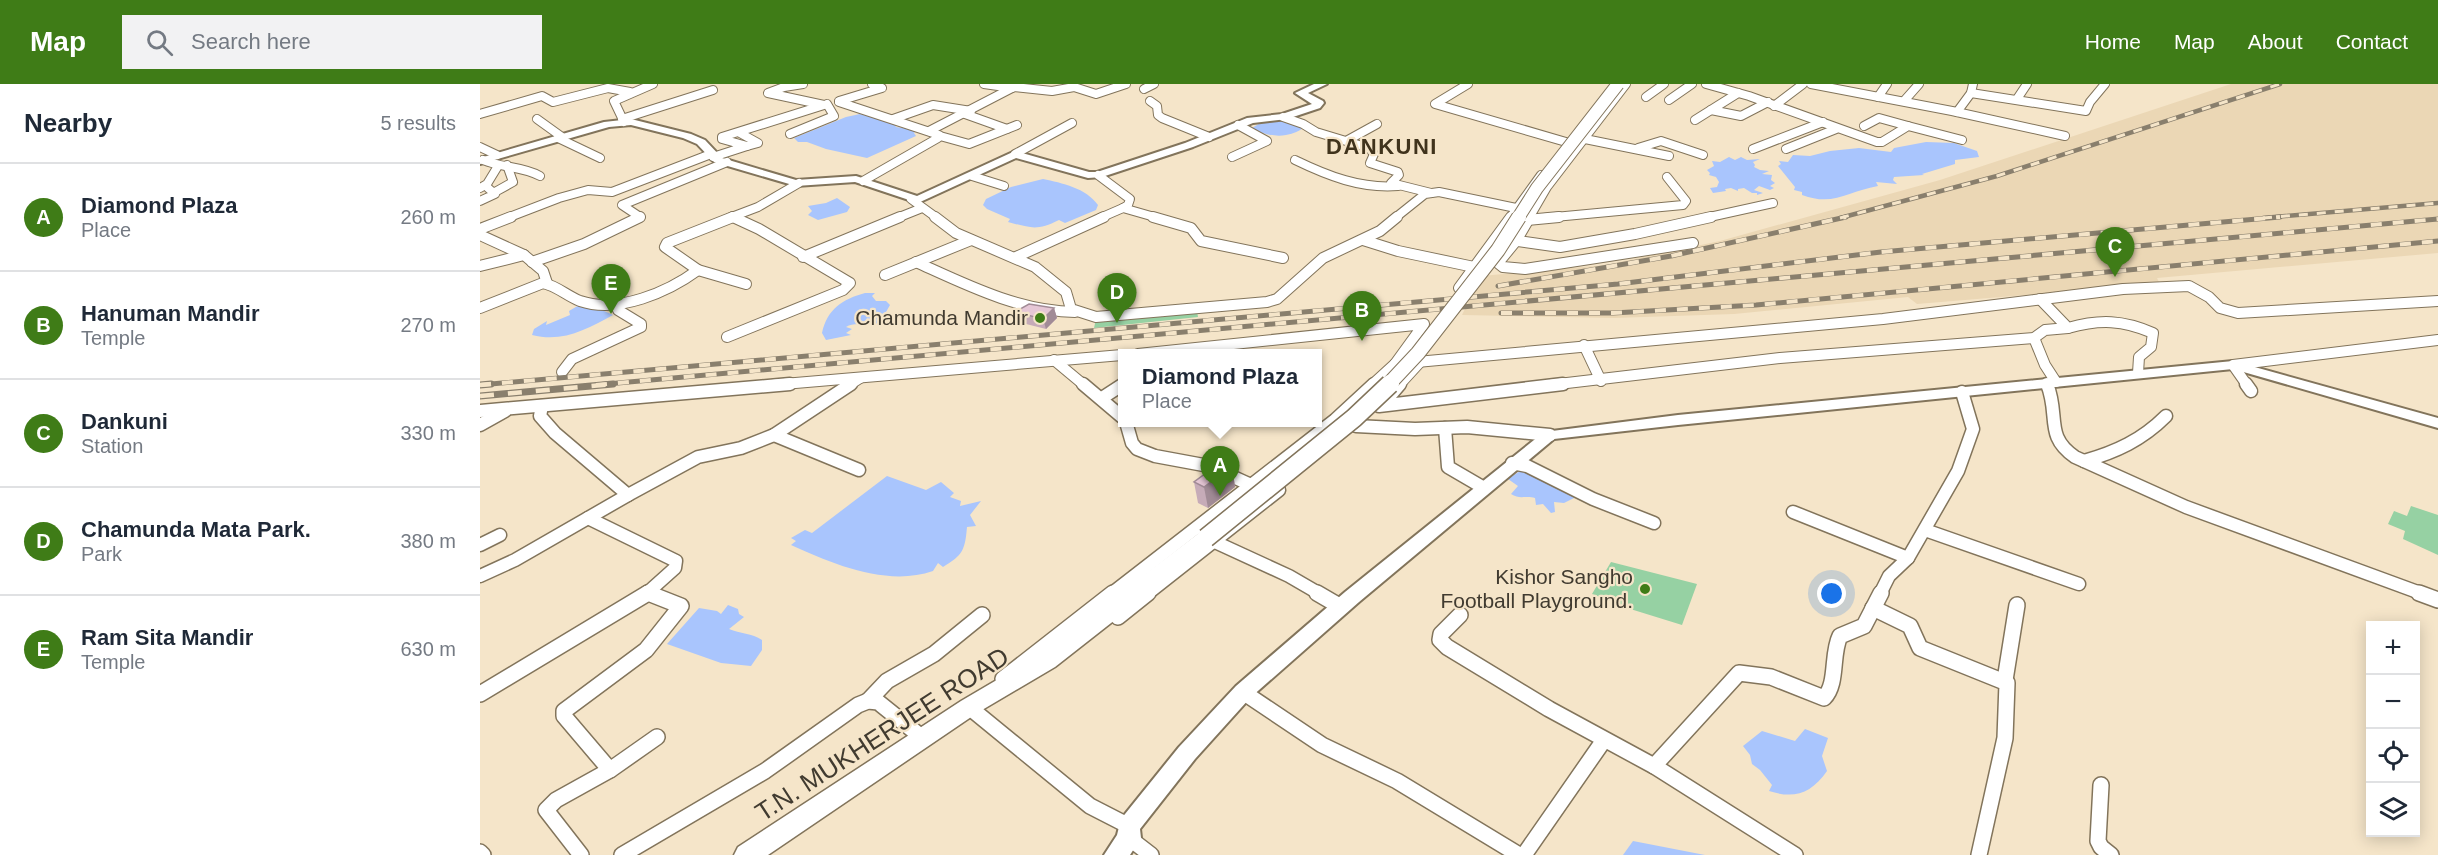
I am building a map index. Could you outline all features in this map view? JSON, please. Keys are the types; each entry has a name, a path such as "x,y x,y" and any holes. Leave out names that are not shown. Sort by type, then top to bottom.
{"main road":[{"name":"T.N. MUKHERJEE ROAD","path":"747,855 973,705 1047,661 1210,535 1354,418 1391,383 1418,353 1498,250 1537,188 1618,84"}],"street":[{"path":"604,84 630,92"},
{"path":"652,84 619,97 613,103 623,120 687,135 701,142 712,155 727,162 799,183 847,178 863,181 911,199 956,233 1035,267 1062,287 1066,292 1069,306 1075,312"},
{"path":"790,134 834,116 834,113 825,105 768,93 784,87 803,84"},
{"path":"747,146 721,138 882,88 872,84"},
{"path":"984,84 1052,91 1074,87 1095,94 1126,84"},
{"path":"1144,89 1154,84"},
{"path":"1015,154 1088,175 1098,175 1238,125 1257,119 1283,117 1318,105 1300,93 1322,84"},
{"path":"1468,84 1435,104 1566,142"},
{"path":"1459,288 1498,237 1516,208 1612,84"},
{"path":"1626,84 1547,187 1516,241 1498,261 1503,267 1536,268 1693,243"},
{"path":"1646,97 1664,84"},
{"path":"1669,100 1692,84"},
{"path":"1706,84 1880,142 1908,126"},
{"path":"1711,110 1741,116 1783,101 1803,84"},
{"path":"1811,84 1904,101 2065,136"},
{"path":"1878,97 1887,84"},
{"path":"1904,101 1919,84"},
{"path":"1957,112 1971,93 1973,84"},
{"path":"2017,99 2027,84"},
{"path":"1971,93 2086,111 2090,102 2105,84"},
{"path":"480,114 542,96 553,102 603,88 615,88"},
{"path":"929,131 968,113 1012,88"},
{"path":"495,192 482,187 501,162 560,137 623,120 712,90"},
{"path":"1695,120 1738,93"},
{"path":"1150,101 1157,106 1158,114 1162,118 1209,137"},
{"path":"839,102 969,144 1017,125"},
{"path":"893,119 933,105 968,113 1007,129"},
{"path":"1283,117 1303,124 1316,132 1348,140 1373,151 1371,163 1398,172 1399,175 1391,183 1431,193"},
{"path":"1864,126 1879,118 1962,140"},
{"path":"537,119 560,137 600,158"},
{"path":"1753,149 1823,122"},
{"path":"911,199 926,197 972,176 1072,123"},
{"path":"1348,140 1377,124"},
{"path":"1232,157 1267,141 1238,125"},
{"path":"1786,149 1836,129"},
{"path":"480,229 578,192 590,189 610,193 712,155 758,143 737,132"},
{"path":"863,181 940,136"},
{"path":"1585,139 1669,156"},
{"path":"1636,150 1661,141 1702,155"},
{"path":"480,147 501,162 513,182 480,201"},
{"path":"1294,160 1348,182 1380,188 1398,186"},
{"path":"481,161 524,166 540,176"},
{"path":"480,266 511,257 528,259 584,244 638,219 640,216 622,205 727,162"},
{"path":"1016,257 1128,205 1130,199 1098,175"},
{"path":"972,176 1004,186"},
{"path":"1527,220 1683,205 1686,201 1667,177"},
{"path":"746,284 698,270 665,245 767,202 799,183"},
{"path":"916,262 965,284 1042,311 1075,312 1096,317 1267,302 1284,293 1323,258 1380,231 1425,194 1439,192 1516,208"},
{"path":"1498,237 1560,247 1635,234 1773,203"},
{"path":"1123,207 1191,228 1197,238 1202,241 1282,258"},
{"path":"803,257 922,208"},
{"path":"727,336 849,286 850,283 759,229 733,217"},
{"path":"480,235 528,259 547,276 547,283"},
{"path":"885,274 971,240"},
{"path":"1363,240 1408,253 1474,267"},
{"path":"480,308 536,284 547,283 584,302 616,305 661,289 698,270"},
{"path":"1395,364 1883,319 2124,289 2182,286 2195,288 2227,312 2238,313 2367,307 2438,300"},
{"path":"2040,299 2068,328"},
{"path":"562,372 572,359 641,327 641,324 618,310 616,305"},
{"path":"1379,406 1780,358 2034,338 2039,332 2049,328 2068,328 2108,319 2138,326 2153,333 2151,347 2139,357 2138,373"},
{"path":"973,705 1017,667 1335,420 1395,364 1424,324 1193,349"},
{"path":"2034,338 2051,383 2056,439 2062,448 2084,461 2186,507 2438,600"},
{"path":"1356,426 1415,429 1467,427 1550,435 1678,420 2233,365 2438,340"},
{"path":"1584,345 1601,381"},
{"path":"480,411 1118,355"},
{"path":"1054,360 1118,413"},
{"path":"973,705 985,705 998,699 1069,653 1215,542 1379,406 1421,361"},
{"path":"2233,365 2251,391"},
{"path":"2233,365 2438,423"},
{"path":"480,576 515,560 698,457 741,448 774,435 861,377"},
{"path":"1102,398 1118,388"},
{"path":"1654,766 1739,673 1749,672 1761,675 1824,698 1830,692 1835,646 1839,636 1864,626 1889,576 1908,558 1959,471 1971,441 1973,429 1962,392"},
{"path":"542,406 540,416 555,433 628,495"},
{"path":"480,425 508,409"},
{"path":"2084,461 2123,448 2141,439 2166,416"},
{"path":"1127,427 1132,443 1137,449 1155,456 1209,466 1251,485"},
{"path":"1445,428 1448,467 1484,488"},
{"path":"774,435 859,470"},
{"path":"1124,839 1186,753 1243,692 1512,463 1550,435"},
{"path":"1512,463 1527,466 1593,500 1654,523"},
{"path":"1793,512 1908,558"},
{"path":"480,694 648,593 675,568 676,561 588,518"},
{"path":"1925,530 2079,584"},
{"path":"480,545 500,535"},
{"path":"1215,542 1288,576 1341,607"},
{"path":"610,770 564,716 564,711 646,650 681,606 648,593"},
{"path":"1979,855 2005,738 2009,687 2005,680 2017,605"},
{"path":"1873,608 1910,626 1916,643 1929,654 2005,680"},
{"path":"622,855 765,771 868,700 886,681 939,650 982,615"},
{"path":"1460,615 1442,634 1440,640 1446,646 1604,740 1654,766 1795,855"},
{"path":"1243,692 1322,745 1397,781 1519,855"},
{"path":"868,700 878,702 924,739"},
{"path":"973,705 1090,806 1124,839 1151,855"},
{"path":"581,855 546,810 556,800 610,770 657,737"},
{"path":"1524,855 1604,740"},
{"path":"2102,785 2098,840 2101,847 2111,855"}],"shaded area":[{"path":"2231,84 2438,84 2438,253 2157,278 2160,284 1917,304 1908,297 1734,314 1614,318 1462,315 1481,276 1605,265 1720,241 1940,180"}],"green space":[{"path":"1197,311 1198,317 1094,328 1096,319"},
{"path":"2411,506 2438,515 2438,555 2403,539 2405,531 2388,524 2394,511 2407,516"},
{"name":"Kishor Sangho Football Playground.","path":"1611,562 1697,584 1682,625 1611,603 1611,601 1592,594"}],"water":[{"path":"860,114 894,123 896,127 916,130 914,133 916,136 867,158 826,149 807,142 798,142 794,138 846,117"},
{"path":"1267,119 1306,126 1293,133 1279,136 1265,134 1252,128"},
{"path":"1926,142 1954,143 1977,151 1979,157 1955,160 1955,164 1922,174 1924,175 1894,177 1893,180 1897,184 1876,182 1878,186 1832,199 1802,195 1802,192 1794,190 1795,187 1778,166 1781,164 1779,161 1788,162 1793,155 1810,156 1859,148 1891,152 1894,148"},
{"path":"1729,157 1735,160 1741,157 1747,160 1760,159 1753,162 1754,167 1769,171 1762,174 1772,175 1771,180 1775,183 1770,186 1774,188 1770,190 1759,186 1754,190 1763,193 1757,195 1744,188 1738,191 1731,188 1713,193 1710,188 1717,187 1719,182 1716,177 1709,175 1707,170 1714,166 1712,161 1720,162"},
{"path":"1043,179 1087,194 1098,205 1096,210 1065,223 1059,220 1045,226 1034,227 1008,222 1010,219 983,205 986,199 1011,187"},
{"path":"837,198 850,207 847,212 818,220 808,215 812,211 808,206 826,203"},
{"path":"865,293 875,293 872,296 876,301 886,301 890,305 886,312 876,320 880,322 850,325 846,327 852,329 846,333 851,335 826,340 822,333 832,311 850,298"},
{"path":"581,304 613,315 584,330 564,336 532,335 534,329 547,321 546,325 570,315 569,311"},
{"path":"1523,469 1576,497 1564,503 1554,502 1555,512 1551,513 1543,504 1536,505 1535,498 1514,496 1511,494 1518,486 1508,479"},
{"path":"887,476 926,490 941,482 954,493 950,497 961,501 960,506 981,501 970,515 976,526 967,527 964,547 955,559 943,567 938,563 933,571 915,575 879,575 842,566 791,545 796,541 791,538 805,530 812,533"},
{"path":"728,605 738,609 739,614 744,617 729,629 762,640 762,650 751,666 721,663 667,644 699,608 717,611 721,614"},
{"path":"1805,729 1828,738 1822,756 1827,771 1815,785 1801,793 1786,794 1769,791 1772,785 1752,764 1750,755 1743,746 1762,731 1795,741"},
{"path":"1633,841 1705,855 1623,855"}],"building":[{"path":"1029,304 1054,308 1043,319 1015,312"},
{"path":"1221,462 1232,466 1204,487 1194,482"}],"railway":[{"path":"1840,218 1997,176 2280,84"},
{"path":"2263,218 2438,203"},
{"path":"1498,286 1671,256 1846,217"},
{"path":"491,384 480,385 1618,284 1881,252 2280,217"},
{"path":"596,385 2438,219"},
{"path":"1501,313 1613,313 1756,305 2438,241"},
{"path":"480,396 613,384"}],"place":[{"name":"Dankuni","path":"2115,277"},
{"name":"Ram Sita Mandir","path":"611,314"},
{"name":"Chamunda Mandir","path":"1040,318"},
{"name":"Chamunda Mata Park.","path":"1117,323"},
{"name":"Hanuman Mandir","path":"1362,341"},
{"name":"Diamond Plaza","path":"1220,496"},
{"name":"Kishor Sangho Football Playground.","path":"1645,589"}],"district":[{"name":"DANKUNI","path":"1382,146"}]}
